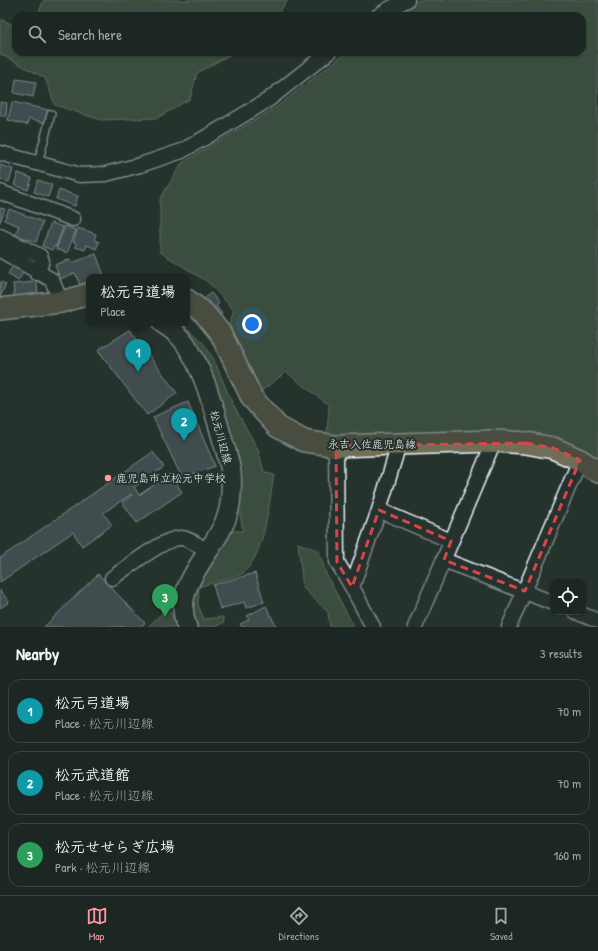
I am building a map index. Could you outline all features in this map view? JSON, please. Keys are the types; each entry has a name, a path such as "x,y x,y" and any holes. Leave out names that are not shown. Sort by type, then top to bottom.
{"main road":[{"path":"0,309 62,302 86,295"},
{"name":"永吉入佐鹿児島線","path":"190,302 204,313 221,334 252,398 278,427 304,441 336,446 494,441 526,443 554,448 580,460 598,472"},
{"name":"松元川辺線","path":"167,326 184,341 202,374 213,405 231,473 229,508 223,529 193,574 184,596 182,608 187,627"}],"street":[{"path":"384,12 407,0"},
{"path":"0,153 80,175 106,174 140,166 182,151 220,129 268,100 325,56"},
{"path":"0,192 73,219"},
{"path":"0,236 40,256 42,261 38,273"},
{"path":"0,250 52,280 62,302"},
{"path":"415,627 494,441"},
{"path":"352,587 379,510 399,444"},
{"path":"336,446 337,562 373,627"},
{"path":"509,627 580,460"},
{"path":"379,510 451,541"},
{"path":"112,578 171,539 182,538 197,544 209,552"},
{"path":"444,560 550,602"},
{"path":"583,615 598,621"}],"lane":[{"path":"38,163 51,114"}],"highlighted area":[{"path":"526,443 553,448 580,460 525,591 444,560 451,541 379,510 352,587 337,562 336,446"}],"green space":[{"path":"44,0 288,0 279,12 39,12"},
{"path":"420,0 598,0 598,465 559,442 340,437 327,435 329,405 286,372 256,395 224,341 234,310 208,282 160,252 160,199 182,163 275,108 342,56 586,56 586,12 399,12 410,3"},
{"path":"2,20 12,24 12,56 228,56 197,73 190,99 157,118 101,120 55,105 45,78 0,54 0,21"},
{"path":"176,326 185,326 204,344 214,360 233,405 258,449 264,472 274,475 265,527 256,554 250,565 240,575 199,587 198,605 204,619 223,617 224,622 215,627 192,627 193,586 230,531 243,531 238,502"},
{"path":"298,543 319,551 326,574 354,627 330,627 328,612 303,588"},
{"path":"168,607 177,627 148,627"}],"building":[{"path":"16,79 36,82 33,97 14,93"},
{"path":"0,102 7,103 6,116 0,116"},
{"path":"12,102 48,110 45,123 29,119 27,125 8,120"},
{"path":"0,165 13,169 9,182 0,179"},
{"path":"18,173 32,178 28,190 14,185"},
{"path":"38,180 52,185 48,197 34,192"},
{"path":"59,190 78,196 75,206 56,199"},
{"path":"0,208 5,209 0,222"},
{"path":"9,209 43,222 36,242 15,235 19,226 4,220"},
{"path":"51,223 63,227 56,247 54,246 52,250 42,246"},
{"path":"65,226 76,230 67,253 56,249"},
{"path":"78,228 96,234 94,240 99,242 96,249 87,245 85,250 75,247 76,243 73,242"},
{"path":"96,254 103,274 86,274 86,282 80,285 75,273 60,279 55,265 70,259 72,263"},
{"path":"13,265 24,271 18,281 8,274"},
{"path":"0,282 6,284 0,297"},
{"path":"37,282 38,301 15,303 13,284"},
{"path":"211,293 219,303 216,306 222,314 215,321 199,303"},
{"path":"130,330 177,393 147,415 98,350"},
{"path":"188,402 215,466 182,478 153,417"},
{"path":"153,452 164,467 134,487 139,495 170,474 182,492 137,523 122,502 132,495 131,494 103,513 112,525 82,546 73,532 0,582 0,558"},
{"path":"255,573 264,602 246,608 244,602 220,609 213,585"},
{"path":"98,574 145,623 140,627 44,627"},
{"path":"0,590 9,602 0,608"},
{"path":"266,606 276,626 242,627 240,624 249,620 247,616"}],"place":[{"name":"松元弓道場","path":"138,372"},
{"name":"松元武道館","path":"184,441"},
{"name":"鹿児島市立松元中学校","path":"108,478"},
{"name":"松元せせらぎ広場","path":"165,617"}]}
